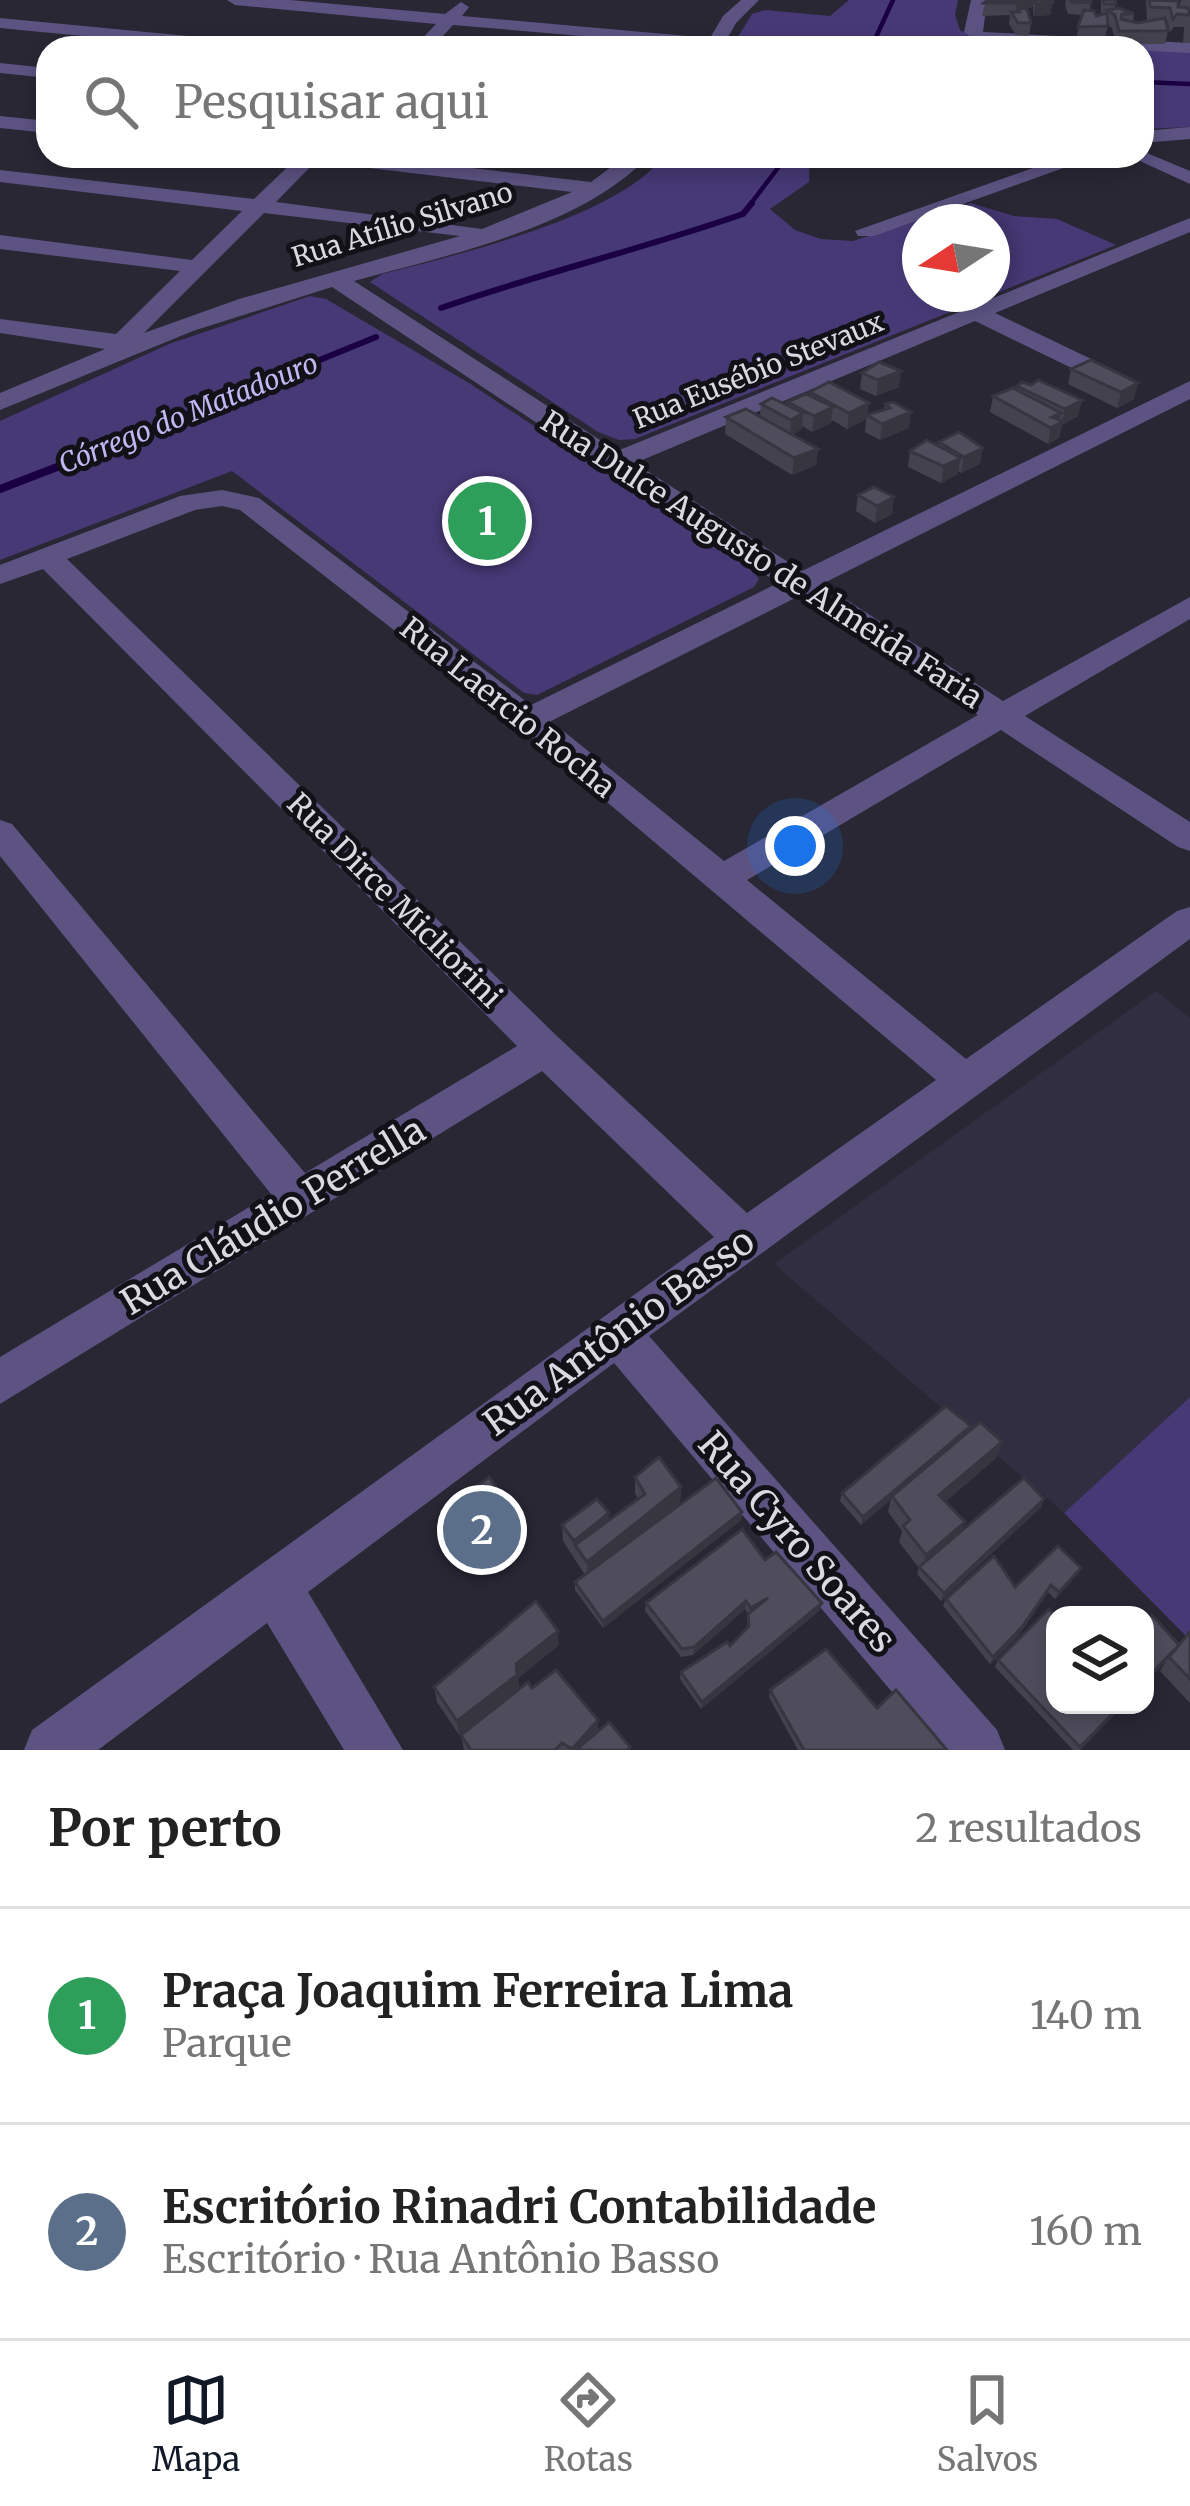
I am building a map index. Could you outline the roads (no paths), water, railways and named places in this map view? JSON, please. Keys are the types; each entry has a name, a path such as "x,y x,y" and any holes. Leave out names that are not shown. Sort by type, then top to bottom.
{"street":[{"path":"235,0 613,36"},
{"path":"434,36 467,0"},
{"path":"720,36 751,0"},
{"path":"977,36 973,32 979,0"},
{"path":"0,23 136,36"},
{"path":"1154,46 1190,48"},
{"path":"0,68 36,72"},
{"path":"0,122 36,126"},
{"path":"1154,136 1190,133"},
{"path":"1154,162 1190,178"},
{"path":"0,326 113,351 302,168"},
{"path":"416,168 594,189"},
{"name":"Rua Atílio Silvano","path":"0,402 113,351 241,306 491,233 594,189 627,168"},
{"path":"866,231 1052,168"},
{"path":"0,176 491,233"},
{"name":"Rua Eusébio Stevaux","path":"615,462 1190,224"},
{"path":"0,242 198,267"},
{"name":"Rua Dulce Augusto de Almeida Faria","path":"334,278 1190,839"},
{"path":"174,290 241,306"},
{"path":"976,313 1182,395"},
{"path":"529,719 1182,395"},
{"name":"Rua Laercio Rocha","path":"0,575 190,502 222,498 249,504 529,719 966,1082"},
{"name":"Rua Dirce Micliorini","path":"48,556 545,1049 745,1239"},
{"path":"720,880 1190,606"},
{"path":"0,832 301,1199"},
{"name":"Rua Antônio Basso","path":"52,1750 745,1239 1190,920"},
{"name":"Rua Cláudio Perrella","path":"2,1378 545,1049"},
{"name":"Rua Cyro Soares","path":"618,1334 977,1750"},
{"path":"274,1585 375,1750"}],"waterway":[{"name":"Córrego do Matadouro","path":"876,36 893,0"},
{"path":"1154,82 1190,84"},
{"name":"Córrego do Matadouro","path":"749,206 778,168"},
{"name":"Córrego do Matadouro","path":"441,308 743,214 752,203"},
{"name":"Córrego do Matadouro","path":"62,465 376,337"},
{"name":"Córrego do Matadouro","path":"0,489 70,462"}],"place":[{"name":"Praça Joaquim Ferreira Lima","path":"487,521"},
{"name":"Escritório Rinadri Contabilidade","path":"482,1530"}]}
